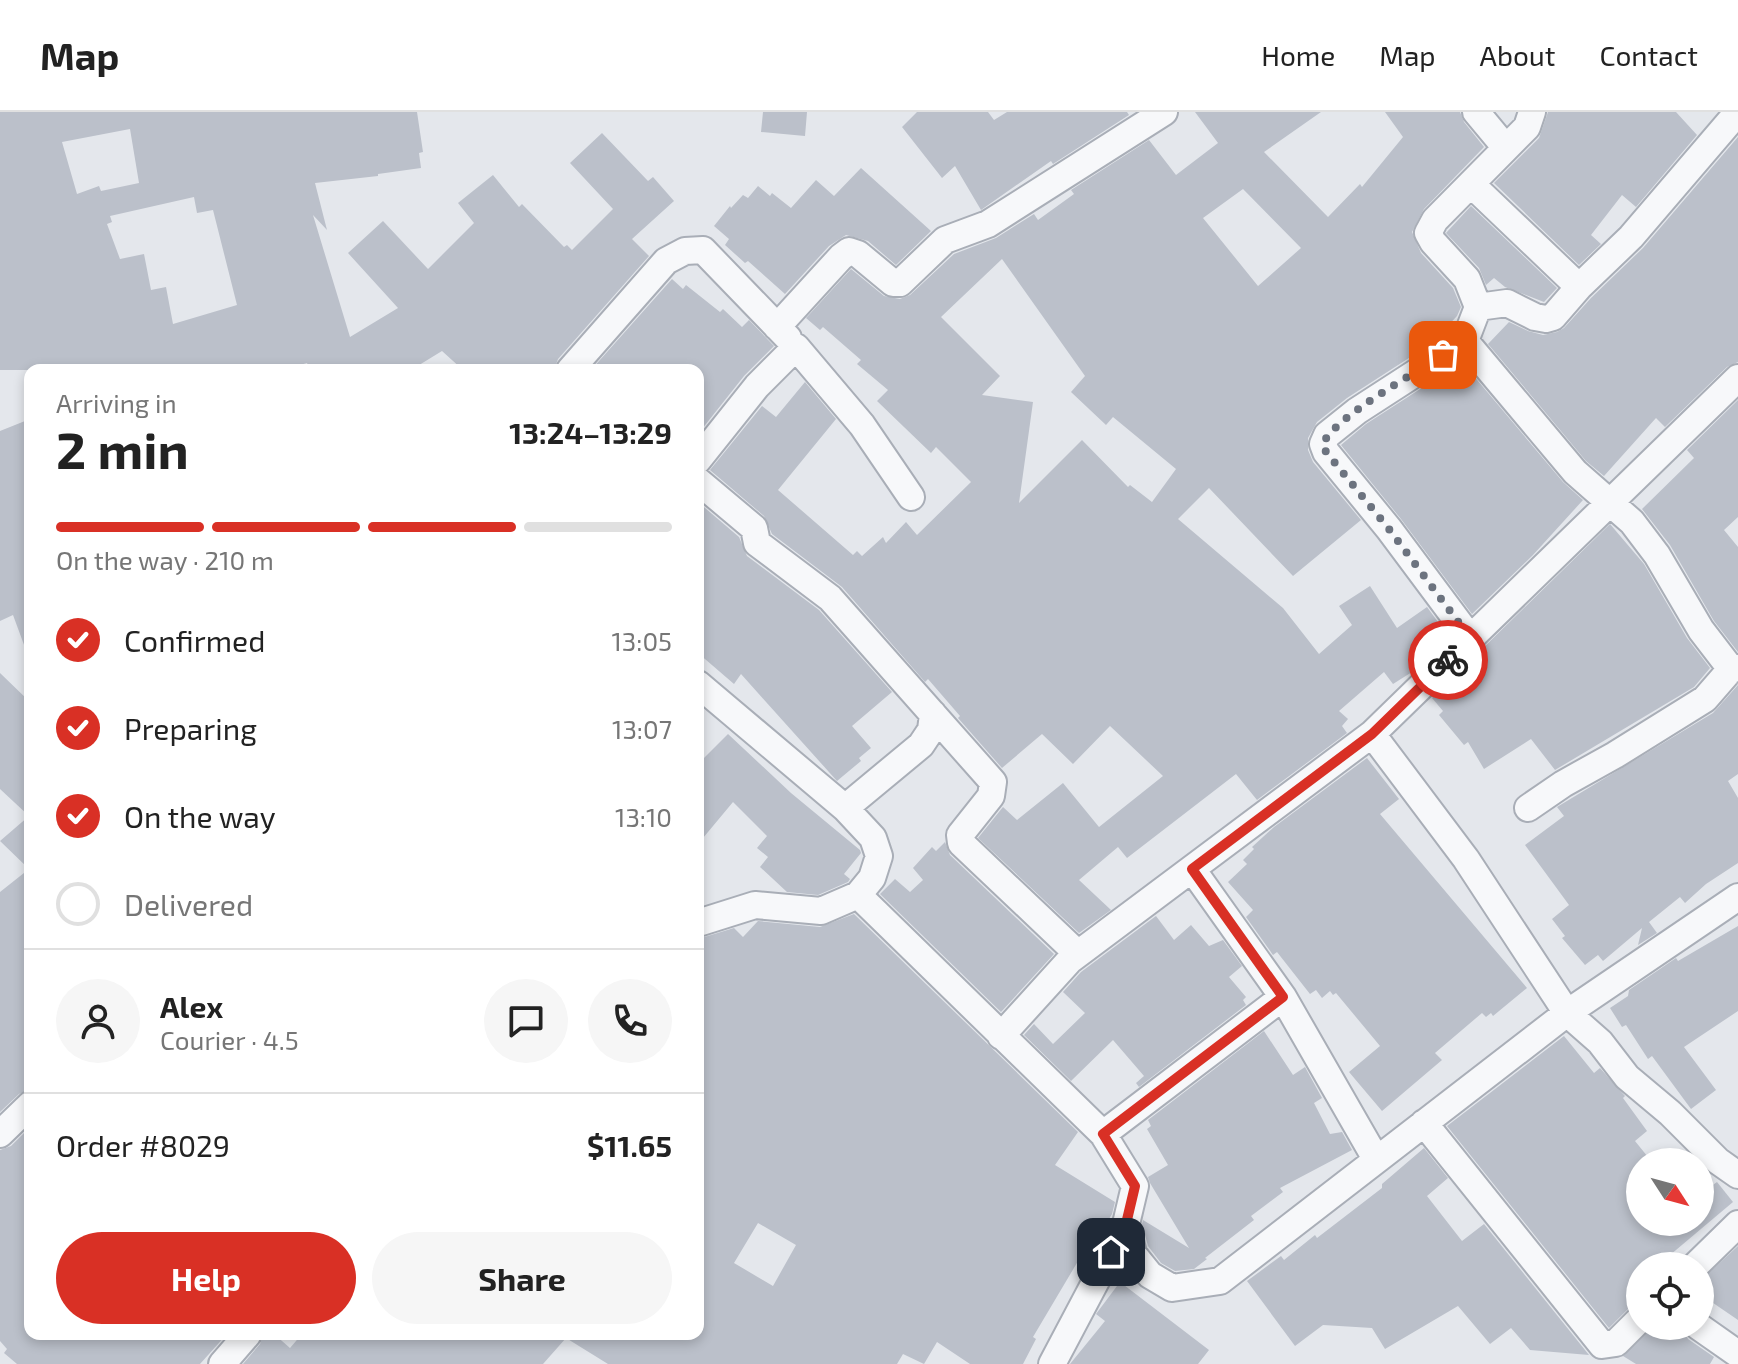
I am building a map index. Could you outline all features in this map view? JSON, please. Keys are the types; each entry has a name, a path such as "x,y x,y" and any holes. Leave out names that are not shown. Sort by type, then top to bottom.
{"street":[{"path":"777,327 849,251 858,254 893,283 900,283 945,240 988,224 1164,112"},
{"path":"1476,112 1506,148"},
{"path":"1471,639 1389,529 1326,452 1323,444 1327,435 1357,411 1465,341 1478,307 1467,279 1428,233 1435,220 1527,127 1532,112"},
{"path":"1478,307 1507,303 1535,317 1553,317 1631,237 1738,112"},
{"path":"1471,184 1579,287"},
{"path":"575,364 666,261 685,251 703,250 796,347 862,425 911,497"},
{"path":"1465,341 1575,472 1632,522 1657,555 1701,630 1734,668 1705,699 1528,808"},
{"path":"704,452 757,386 796,347"},
{"path":"1001,1036 1078,954 1372,734 1738,378"},
{"path":"704,486 754,528 757,543 830,598 993,782 991,796 960,835 961,843 1078,954"},
{"path":"704,689 845,808 873,838 879,856 872,878 858,895 821,911 755,905 704,921"},
{"path":"845,808 921,745 931,730 933,714"},
{"path":"1372,734 1466,859 1567,1013 1600,1042 1627,1077 1670,1113 1718,1161 1738,1175"},
{"path":"1192,869 1283,997 1376,1159"},
{"path":"858,895 1103,1134 1135,1186 1126,1224 1052,1364"},
{"path":"1126,1224 1133,1254 1150,1275 1172,1288 1220,1281 1567,1013 1738,897"},
{"path":"1103,1134 1283,997"},
{"path":"0,1134 24,1111"},
{"path":"1424,1123 1602,1345 1616,1343 1626,1333"},
{"path":"1709,1252 1738,1224"},
{"path":"1714,1337 1738,1354"},
{"path":"222,1364 243,1340"}],"building":[{"path":"0,112 417,112 423,152 419,153 421,168 315,183 327,230 313,215 350,337 398,308 348,253 383,221 428,269 474,223 458,203 493,175 519,207 522,204 564,247 567,245 572,250 613,209 570,163 602,133 648,181 653,177 674,201 632,239 649,256 556,364 456,364 442,351 421,364 24,364 24,370 0,370","holes":["130,129 139,183 101,191 99,186 77,194 62,142","194,197 197,213 213,210 237,305 173,324 166,287 151,290 144,254 120,259 107,224 112,222 110,216"]},
{"path":"763,112 807,112 805,136 761,132"},
{"path":"917,112 988,112 994,120 1007,112 1127,112 1129,115 1053,164 1051,161 981,210 955,166 942,178 902,127"},
{"path":"1195,112 1321,112 1264,152 1328,217 1360,184 1362,187 1403,137 1385,112 1460,112 1484,147 1424,209 1412,232 1421,253 1453,288 1461,307 1457,316 1440,334 1443,336 1347,398 1317,422 1308,438 1308,450 1313,462 1361,520 1293,576 1209,488 1178,519 1283,608 1319,654 1352,625 1339,606 1370,586 1397,628 1427,607 1449,637 1412,672 1393,684 1384,672 1339,711 1348,719 1342,726 1347,733 1257,800 1236,774 1127,858 1118,847 1079,880 1111,910 1079,933 978,838 1003,807 1017,820 1063,783 1099,827 1163,776 1110,726 1073,764 1042,734 1002,768 928,679 925,682 842,587 772,534 764,516 710,470 762,406 776,417 805,382 836,419 778,490 853,555 857,551 862,556 883,537 886,543 906,522 917,535 971,482 936,447 931,453 877,401 888,390 857,364 861,360 823,327 820,330 806,318 851,269 884,296 900,299 910,295 954,254 996,238 1034,214 1038,220 1074,194 1071,190 1149,140 1176,175 1218,143","holes":["1243,189 1301,248 1258,286 1203,218","1002,259 1085,376 1071,392 1106,425 1113,417 1176,469 1152,502 1130,485 1128,487 1082,440 1019,503 1033,402 982,395 1000,376 941,317"]},
{"path":"1548,112 1676,112 1697,135 1636,207 1622,195 1591,235 1601,244 1579,265 1494,183 1539,138"},
{"path":"1738,137 1738,362 1727,367 1665,427 1656,418 1604,476 1586,461 1488,344 1509,322 1543,335 1564,328 1643,248"},
{"path":"861,168 931,231 896,265 868,241 846,235 829,246 785,294 725,245 729,239 714,226 730,206 743,195 748,198 758,186 791,208 816,180 834,196"},
{"path":"1471,206 1557,288 1544,302 1505,287 1494,278 1486,285 1479,268 1446,233"},
{"path":"672,279 683,289 686,285 720,312 723,309 742,327 749,320 774,346 744,376 704,426 704,364 596,364"},
{"path":"1462,362 1563,482 1583,500 1533,555 1472,614 1341,445 1366,424"},
{"path":"1738,400 1738,517 1724,530 1738,547 1738,652 1714,621 1670,545 1642,509 1694,458 1687,450"},
{"path":"24,421 24,645 13,615 0,621 0,431"},
{"path":"704,507 739,537 747,556 819,610 892,692 852,726 871,748 837,781 741,674 734,684 704,658"},
{"path":"1610,524 1644,564 1687,638 1710,668 1694,687 1555,770 1531,739 1484,769 1468,742 1464,745 1439,715 1443,711 1432,698"},
{"path":"0,673 24,696 24,811 0,789"},
{"path":"1738,685 1738,774 1728,781 1738,798 1738,863 1706,884 1685,903 1680,897 1649,922 1657,933 1638,945 1642,928 1603,961 1598,955 1585,965 1562,938 1565,936 1552,919 1569,905 1525,845 1564,816 1557,807 1713,713"},
{"path":"728,734 791,793 860,850 861,853 844,874 850,879 848,882 818,895 787,892 760,867 768,857 757,848 767,836 733,802 704,837 704,758"},
{"path":"1367,758 1399,799 1380,814 1527,988 1493,1016 1491,1013 1486,1017 1482,1013 1435,1053 1442,1060 1382,1111 1349,1072 1380,1046 1336,993 1333,995 1330,991 1322,998 1316,990 1310,994 1277,952 1273,955 1246,917 1253,910 1228,882 1247,864 1243,860 1254,849 1252,847 1274,827"},
{"path":"24,820 24,864 0,841"},
{"path":"945,842 950,855 1054,954 1001,1012 880,894 895,879 910,892 923,880 913,868 932,847 936,851"},
{"path":"24,873 24,1092 0,1112 0,892"},
{"path":"854,914 1078,1132 1055,1165 1115,1202 1112,1214 1093,1245 1090,1243 1084,1251 1033,1337 1036,1339 1023,1364 970,1364 937,1342 924,1364 903,1354 897,1364 608,1364 569,1340 704,1340 704,937 734,928 743,937 758,921 820,927","holes":["758,1223 796,1245 773,1286 734,1263"]},
{"path":"1156,916 1174,940 1191,925 1209,946 1223,940 1242,966 1229,977 1246,997 1243,1000 1246,1005 1139,1087 1136,1083 1144,1076 1113,1040 1071,1081 1024,1035 1034,1024 1053,1044 1085,1013 1063,992 1081,972"},
{"path":"1738,926 1738,1011 1684,1047 1716,1090 1691,1109 1652,1056 1648,1059 1626,1025 1622,1027 1610,1008 1628,996 1629,990 1676,958 1678,961"},
{"path":"1264,1031 1293,1075 1305,1067 1322,1098 1314,1103 1330,1134 1342,1132 1352,1150 1280,1188 1283,1192 1251,1216 1254,1220 1207,1259 1194,1269 1175,1271 1161,1263 1148,1246 1142,1224 1143,1220 1189,1248 1148,1177 1168,1165 1147,1129 1151,1126 1148,1120"},
{"path":"1564,1036 1594,1073 1600,1068 1625,1096 1623,1098 1647,1131 1635,1141 1641,1148 1626,1148 1626,1236 1693,1236 1674,1252 1626,1252 1626,1311 1609,1328 1447,1126"},
{"path":"24,1133 24,1340 222,1340 200,1364 17,1364 4,1353 7,1349 0,1341 0,1150 11,1146"},
{"path":"1424,1148 1448,1178 1427,1196 1462,1241 1484,1224 1589,1355 1530,1350 1511,1328 1490,1344 1458,1306 1385,1349 1372,1328 1323,1325 1295,1346 1247,1281 1281,1256 1284,1260 1315,1235 1317,1238 1382,1188 1382,1184"},
{"path":"1717,1182 1733,1202 1714,1218 1714,1184"},
{"path":"1738,1246 1738,1320 1714,1304 1714,1268"},
{"path":"1120,1282 1209,1350 1198,1364 1070,1364 1105,1321 1096,1314"},
{"path":"262,1340 281,1340 290,1348 297,1340 564,1340 543,1364 243,1364"},
{"path":"1640,1340 1689,1340 1714,1357 1710,1364 1636,1364 1623,1356"}],"way so far":[{"path":"1443,355 1357,411 1327,435 1323,444 1326,452 1389,529 1471,639 1448,660"}],"route":[{"path":"1111,1252 1126,1224 1135,1186 1103,1134 1283,997 1192,869 1372,734 1448,660"}]}
